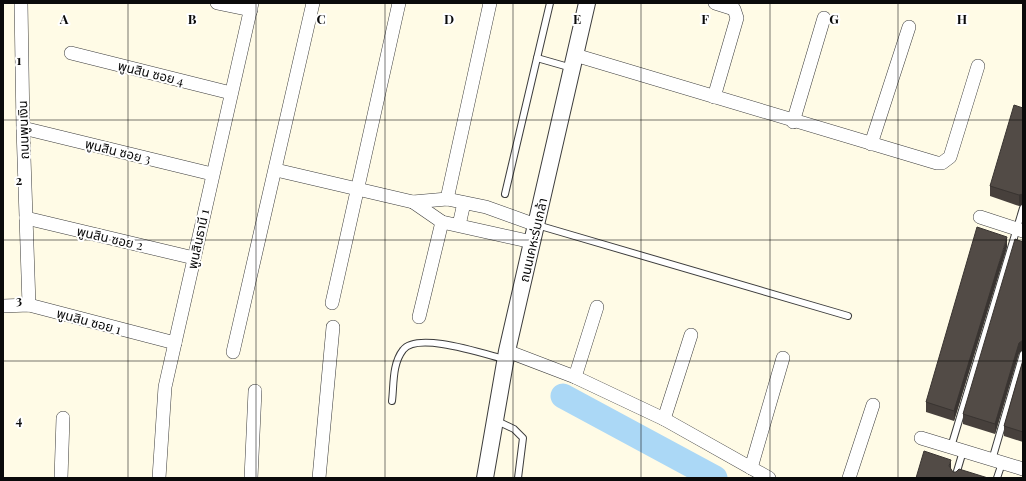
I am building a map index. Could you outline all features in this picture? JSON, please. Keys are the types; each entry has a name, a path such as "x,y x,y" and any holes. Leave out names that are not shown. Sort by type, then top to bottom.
{"street":[{"name":"ถนนพูนเงิน","path":"21,3 23,128 29,305"},
{"path":"217,3 251,7"},
{"path":"233,352 276,170 313,3"},
{"path":"332,303 399,3"},
{"path":"447,199 490,3"},
{"name":"ถนนเคหะร่มเกล้า","path":"485,478 507,355 587,3"},
{"path":"714,97 737,18 734,9 715,3"},
{"name":"พูนสินธานี 1","path":"159,478 165,387 230,94 251,7"},
{"path":"793,122 824,18"},
{"path":"871,144 909,27"},
{"name":"พูนสิน ซอย 4","path":"71,53 230,94"},
{"path":"573,61 714,97 793,122 937,163 946,161 950,157 978,66"},
{"name":"พูนสิน ซอย 3","path":"23,128 212,174"},
{"path":"276,170 413,202 447,199 486,207 536,225"},
{"path":"413,202 442,222 532,242"},
{"path":"459,225 464,203"},
{"path":"980,217 1020,230"},
{"name":"พูนสิน ซอย 2","path":"26,218 194,258"},
{"path":"419,317 442,222"},
{"name":"พูนสิน ซอย 1","path":"3,306 29,305 175,343"},
{"path":"575,377 597,307"},
{"path":"319,478 333,327"},
{"path":"664,419 691,335"},
{"path":"507,355 575,377 664,419 769,478"},
{"path":"751,468 783,358"},
{"path":"251,478 255,391"},
{"path":"849,478 873,405"},
{"path":"61,478 63,418"},
{"path":"921,438 1023,469"}],"lane":[{"path":"505,194 550,3"},
{"path":"537,58 573,61"},
{"path":"955,478 957,449 1020,230 1023,208"},
{"path":"536,225 848,316"},
{"path":"392,401 394,372 403,350 410,344 418,342 434,343 507,355"},
{"path":"997,478 997,461 1023,354"},
{"path":"495,420 514,429 523,438 518,478"}],"building":[{"path":"1014,105 1023,108 1023,194 1019,195 990,186"},
{"path":"977,227 1007,237 954,411 926,402"},
{"path":"1015,239 1023,242 1023,340 1019,343 995,424 963,414"},
{"path":"1023,360 1023,432 1004,426"},
{"path":"924,451 951,460 949,466 953,472 956,472 959,469 988,478 916,478"}],"waterway":[{"path":"563,396 715,478"}]}
